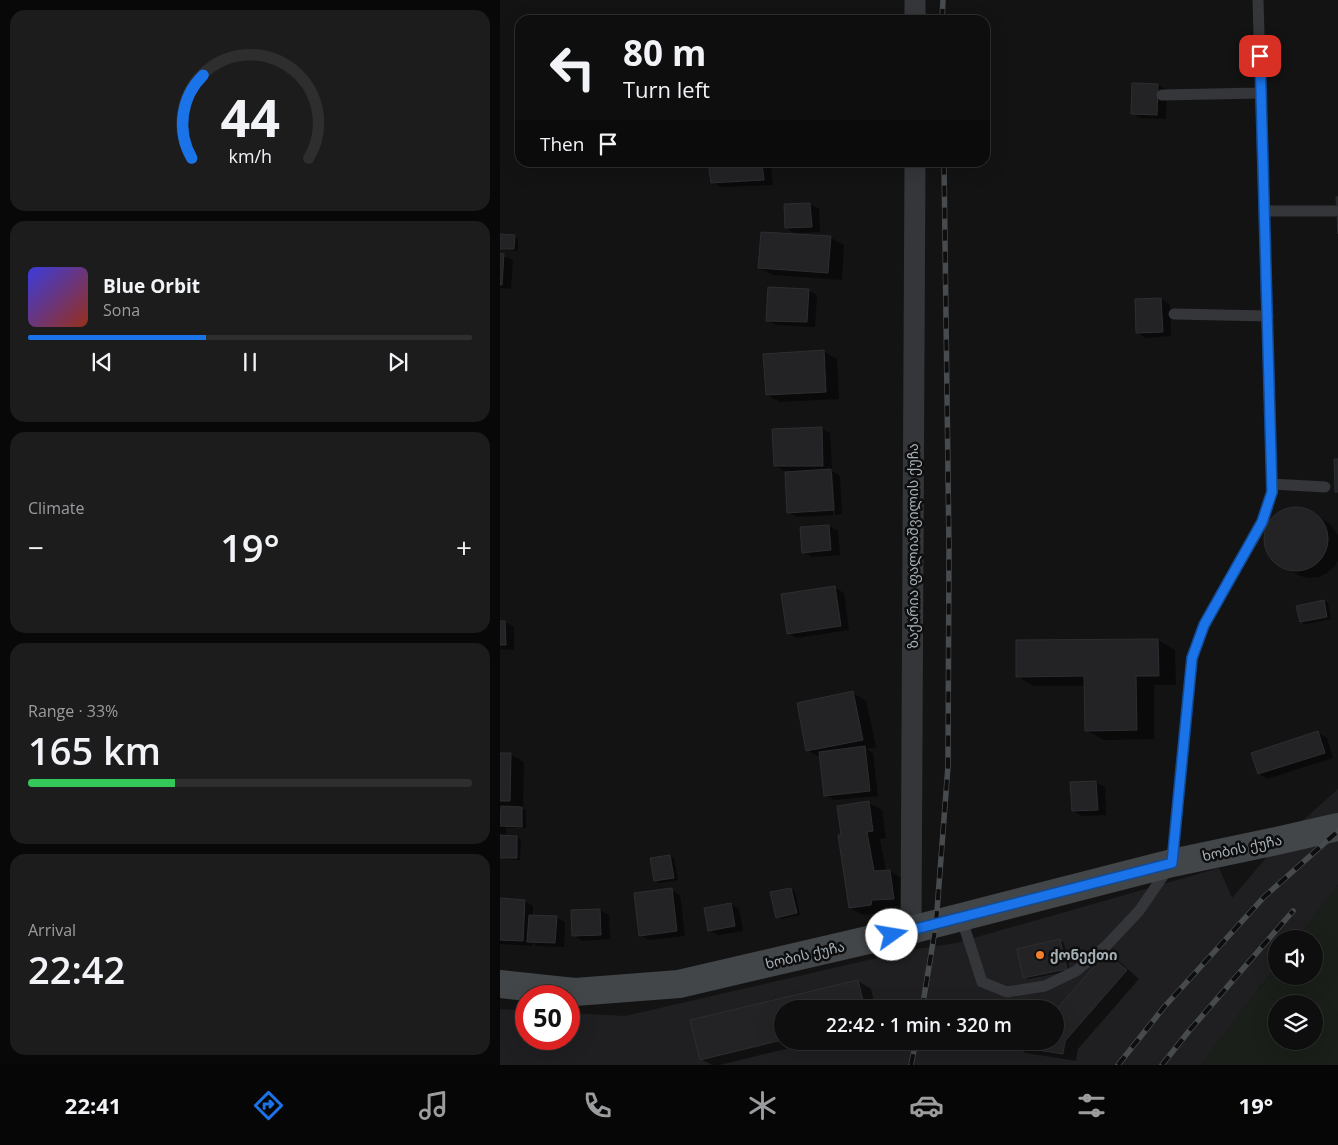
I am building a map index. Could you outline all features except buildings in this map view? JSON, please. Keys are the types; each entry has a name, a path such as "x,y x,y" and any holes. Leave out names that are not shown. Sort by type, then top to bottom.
{"main road":[{"name":"ხობის ქუჩა","path":"500,984 575,992 679,984 911,930 1172,863 1338,826"}],"street":[{"path":"915,0 915,15"},
{"name":"ზაქარია ფალიაშვილის ქუჩა","path":"911,930 915,167"}],"lane":[{"path":"961,917 982,982 1007,992 1045,986 1076,971 1106,946 1139,910 1172,863 1192,658 1204,625 1262,522 1272,492 1258,0"},
{"path":"1162,95 1261,93"},
{"path":"1264,211 1335,211"},
{"path":"1174,314 1268,316"},
{"path":"1272,484 1325,486"}],"shaded area":[{"path":"1338,789 1338,885 1304,930 1268,930 1268,977 1201,1065 500,1065 500,1009 515,1010 515,1050 580,1050 580,1014 625,1016 911,950 956,943 1219,868 1232,898 1281,840"},
{"path":"1338,885 1338,1065 1201,1065 1268,977 1268,985 1323,985 1323,930 1304,930"}],"railway":[{"path":"942,15 943,0"},
{"path":"923,1000 936,924 948,766 949,550 944,167"},
{"path":"1118,1065 1165,1006 1264,897 1338,831"},
{"path":"1162,1065 1293,911"},
{"path":"911,1065 914,1050"}],"place":[{"name":"ქონექთი","path":"1040,955"}],"route":[{"path":"892,935 1172,863 1192,658 1204,625 1262,522 1272,492 1260,56"}]}
